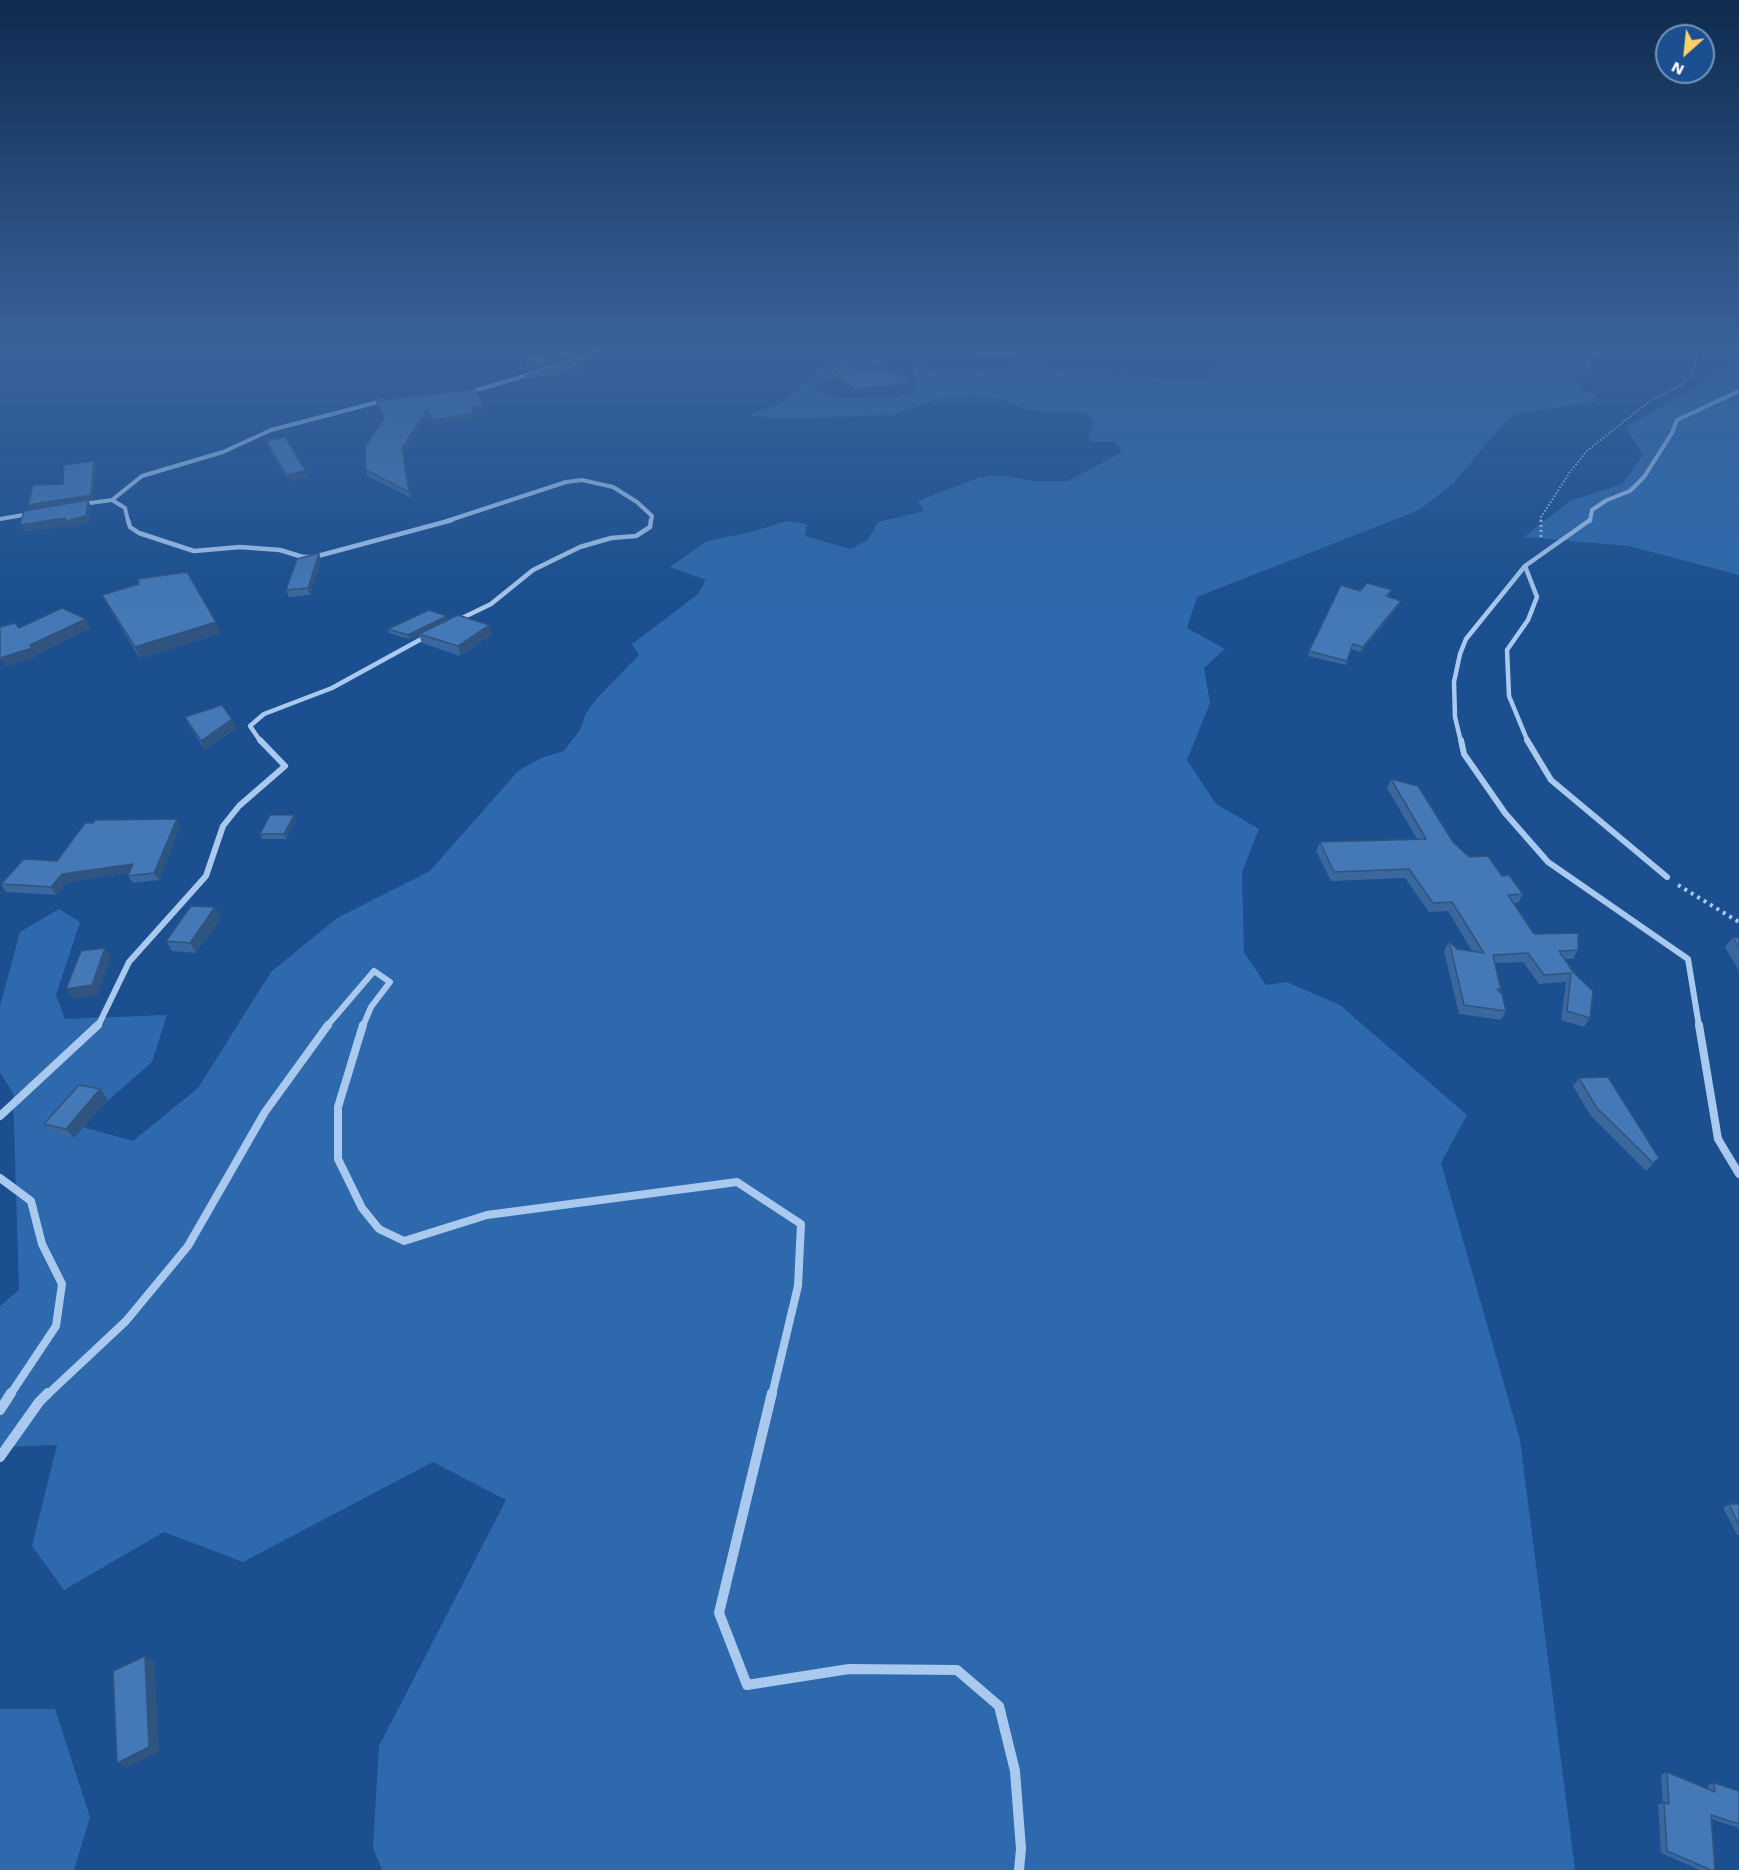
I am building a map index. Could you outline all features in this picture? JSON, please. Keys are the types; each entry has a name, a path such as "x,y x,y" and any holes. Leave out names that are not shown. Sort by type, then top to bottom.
{"street":[{"path":"78,505 112,500 142,476 153,471 223,452 255,437"},
{"path":"1669,437 1644,477 1630,491 1607,500 1592,510 1590,521 1525,566 1500,593 1466,639 1460,654 1454,682 1455,717 1464,754 1505,813 1548,862 1688,959 1718,1138 1739,1174"},
{"path":"112,500 124,508 130,527 140,533 194,551 240,547 280,550 303,557 314,557 480,512 566,482 582,480 613,487 637,502 652,516 650,527 636,536 611,538 580,547 533,570 491,604 449,625"},
{"path":"0,519 34,513"},
{"path":"1525,566 1537,597 1528,620 1507,650 1509,696 1532,749 1551,780 1667,877"},
{"path":"0,1116 97,1028 129,962 206,876 223,826 239,806 285,766 254,734 250,726 264,714 357,676 428,636"},
{"path":"0,1457 39,1402 126,1321 188,1246 265,1112 338,1011 374,971 390,982 371,1007 359,1035 338,1107 338,1159 362,1208 379,1229 405,1240 486,1215 737,1182 801,1224 798,1286 719,1613 747,1685 849,1669 957,1670 999,1706 1016,1771 1021,1849 1019,1870"},
{"path":"0,1178 31,1201 42,1244 62,1284 56,1326 0,1410"}],"path":[{"path":"1542,555 1541,517 1570,472 1587,451 1604,437"},
{"path":"1667,877 1739,922"}],"shaded area":[{"path":"1088,437 1492,437 1453,484 1419,510 1197,597 1187,628 1225,649 1204,668 1210,703 1187,760 1216,804 1259,829 1242,872 1244,952 1266,985 1287,982 1340,1005 1467,1115 1441,1163 1520,1440 1575,1870 382,1870 373,1848 379,1746 506,1500 433,1462 243,1562 164,1532 64,1590 32,1546 57,1445 0,1447 0,1306 19,1290 13,1093 0,1073 0,1006 20,932 59,909 80,922 56,995 65,1019 167,1015 152,1062 79,1126 133,1141 198,1088 271,972 337,918 430,871 518,771 541,758 564,751 580,730 586,713 597,698 639,655 632,644 698,594 706,580 670,567 707,541 751,532 787,521 807,524 805,536 850,549 868,540 878,522 924,511 918,501 980,477 1003,475 1032,481 1068,481 1122,452 1115,442 1092,442"},
{"path":"1632,437 1739,437 1739,575 1629,546 1524,537 1570,501 1622,484 1643,455"},
{"path":"0,1709 55,1709 90,1817 74,1870 0,1870"}],"building":[{"path":"285,437 306,471 286,475 266,441"},
{"path":"371,437 409,437 402,448 409,492 366,470 365,447"},
{"path":"94,461 91,495 28,505 33,485 63,484 64,465"},
{"path":"88,500 86,516 66,521 65,518 20,525 24,511"},
{"path":"319,553 308,588 286,590 297,559"},
{"path":"187,572 216,622 135,647 102,595 139,584 138,579"},
{"path":"1367,583 1392,590 1386,596 1401,601 1363,647 1353,644 1347,661 1309,651 1341,585 1360,591"},
{"path":"62,608 86,619 30,645 32,648 0,658 0,627 15,623 19,628"},
{"path":"429,610 447,616 408,635 388,629"},
{"path":"458,615 489,625 458,646 419,634"},
{"path":"222,705 232,719 201,741 185,717"},
{"path":"1391,779 1418,786 1453,842 1469,857 1488,856 1502,876 1509,875 1523,894 1508,895 1534,934 1578,933 1578,950 1559,951 1574,973 1593,991 1590,1018 1567,1011 1571,973 1544,975 1528,953 1493,955 1501,990 1497,989 1502,994 1506,1011 1464,1005 1449,941 1457,949 1484,953 1452,902 1433,903 1409,869 1334,872 1320,842 1426,839"},
{"path":"270,815 294,815 284,834 260,834"},
{"path":"177,819 154,873 128,876 133,864 62,874 51,887 1,884 24,859 57,861 85,823 93,823 95,820"},
{"path":"191,906 215,907 190,943 166,941"},
{"path":"1733,937 1739,938 1739,948"},
{"path":"105,948 92,985 66,989 81,951"},
{"path":"1608,1077 1659,1158 1653,1163 1596,1107 1579,1078"},
{"path":"79,1085 100,1089 66,1129 44,1124"},
{"path":"1729,1504 1739,1504 1739,1525"},
{"path":"145,1656 149,1747 117,1763 113,1671"},
{"path":"1667,1772 1715,1792 1714,1783 1739,1791 1739,1824 1711,1815 1715,1870 1667,1851 1664,1802 1669,1804"}]}
